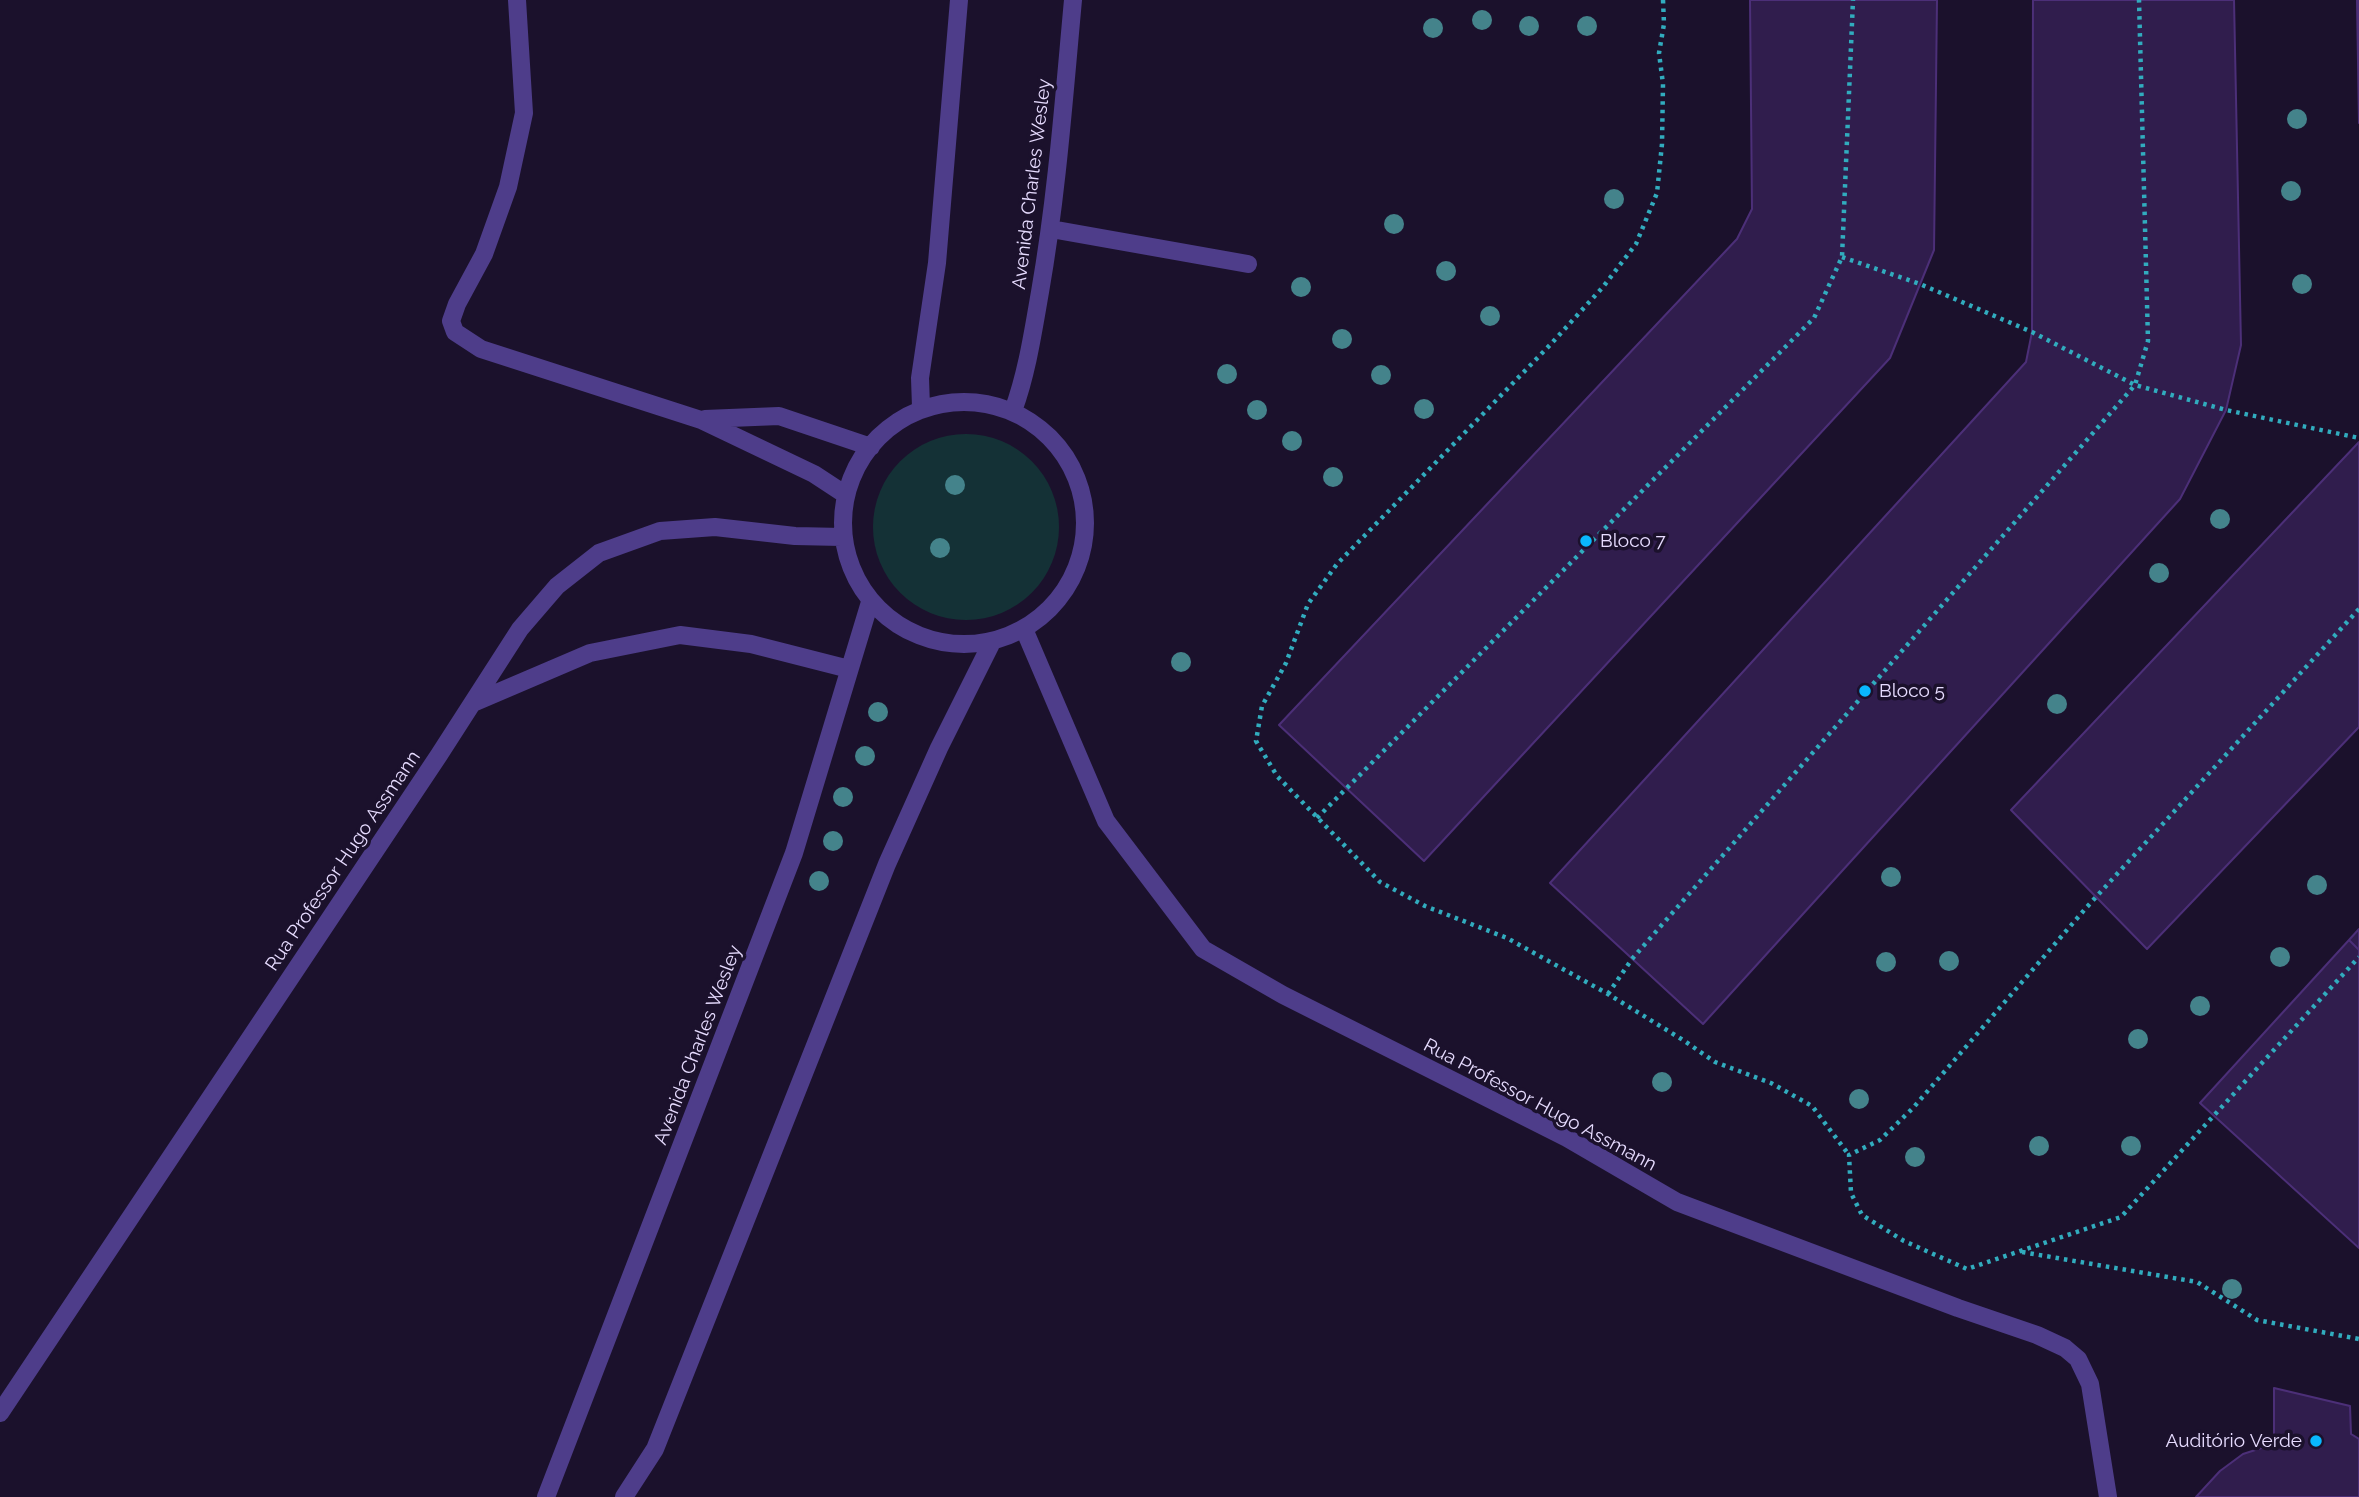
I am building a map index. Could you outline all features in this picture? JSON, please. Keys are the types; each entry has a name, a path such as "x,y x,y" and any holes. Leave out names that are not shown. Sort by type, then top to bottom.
{"street":[{"path":"517,0 524,113 508,187 484,254 457,304 451,321 453,328 481,349 701,419 814,474 846,495"},
{"path":"920,407 920,378 937,263 959,0"},
{"name":"Avenida Charles Wesley","path":"1013,411 1032,340 1051,229 1073,0"},
{"path":"1051,229 1248,264"},
{"path":"976,402 1013,411 1039,427 1069,461 1083,497 1086,535 1075,573 1055,605 1024,629 992,642 959,645 925,639 895,625 870,602 849,564 842,537 846,495 855,468 871,447 904,417 920,407 976,402"},
{"path":"701,419 779,416 871,447"},
{"name":"Rua Professor Hugo Assmann","path":"0,1413 520,629 557,586 599,553 660,531 715,527 795,536 842,537"},
{"name":"Avenida Charles Wesley","path":"546,1497 793,853 870,602"},
{"name":"Rua Professor Hugo Assmann","path":"1024,629 1106,821 1203,949 1283,995 1567,1138 1677,1202 2037,1335 2064,1348 2078,1359 2090,1384 2108,1497"},
{"path":"473,703 590,653 680,635 751,644 849,669"},
{"path":"624,1497 655,1449 887,864 939,748 992,642"}],"path":[{"path":"1663,0 1664,23 1659,53 1663,84 1662,144 1657,194 1636,244 1603,286 1550,345 1337,564 1308,604 1286,663 1262,706 1256,741 1276,776 1380,882 1425,906 1507,938 1608,994 1715,1062 1771,1083 1812,1106 1849,1155 1852,1193 1862,1215 1904,1241 1967,1269 2121,1217 2359,957"},
{"path":"1317,818 1814,318 1842,257 1853,0"},
{"path":"1608,994 1632,958 2135,385 2148,341 2139,0"},
{"path":"1842,257 1920,284 2032,332 2135,385 2226,410 2359,438"},
{"path":"1849,1155 1880,1140 1913,1108 2086,908 2359,609"},
{"path":"2020,1252 2197,1282 2257,1320 2359,1339"}],"green space":[{"path":"966,434 1001,442 1017,450 1031,462 1043,476 1051,492 1059,527 1051,562 1043,578 1031,592 1017,604 1001,612 966,620 931,612 915,604 901,592 889,578 881,562 873,527 881,492 889,476 901,462 915,450 931,442"}],"building":[{"name":"Bloco 7","path":"1750,0 1937,0 1934,250 1890,358 1424,861 1279,725 1737,239 1752,209"},
{"name":"Bloco 5","path":"2033,0 2234,0 2241,345 2226,410 2180,499 1703,1024 1550,883 2026,362 2032,332"},
{"path":"2357,0 2359,0 2359,123"},
{"path":"2359,442 2359,727 2147,949 2011,810"},
{"path":"2359,929 2359,950 2349,940"},
{"path":"2349,940 2359,950 2359,1248 2200,1103"},
{"name":"Auditório Verde","path":"2274,1388 2350,1406 2351,1434 2359,1439 2359,1497 2196,1497 2220,1471 2243,1454 2274,1444"}],"place":[{"name":"Bloco 7","path":"1586,541"},
{"name":"Bloco 5","path":"1865,691"},
{"name":"Auditório Verde","path":"2316,1441"}]}
